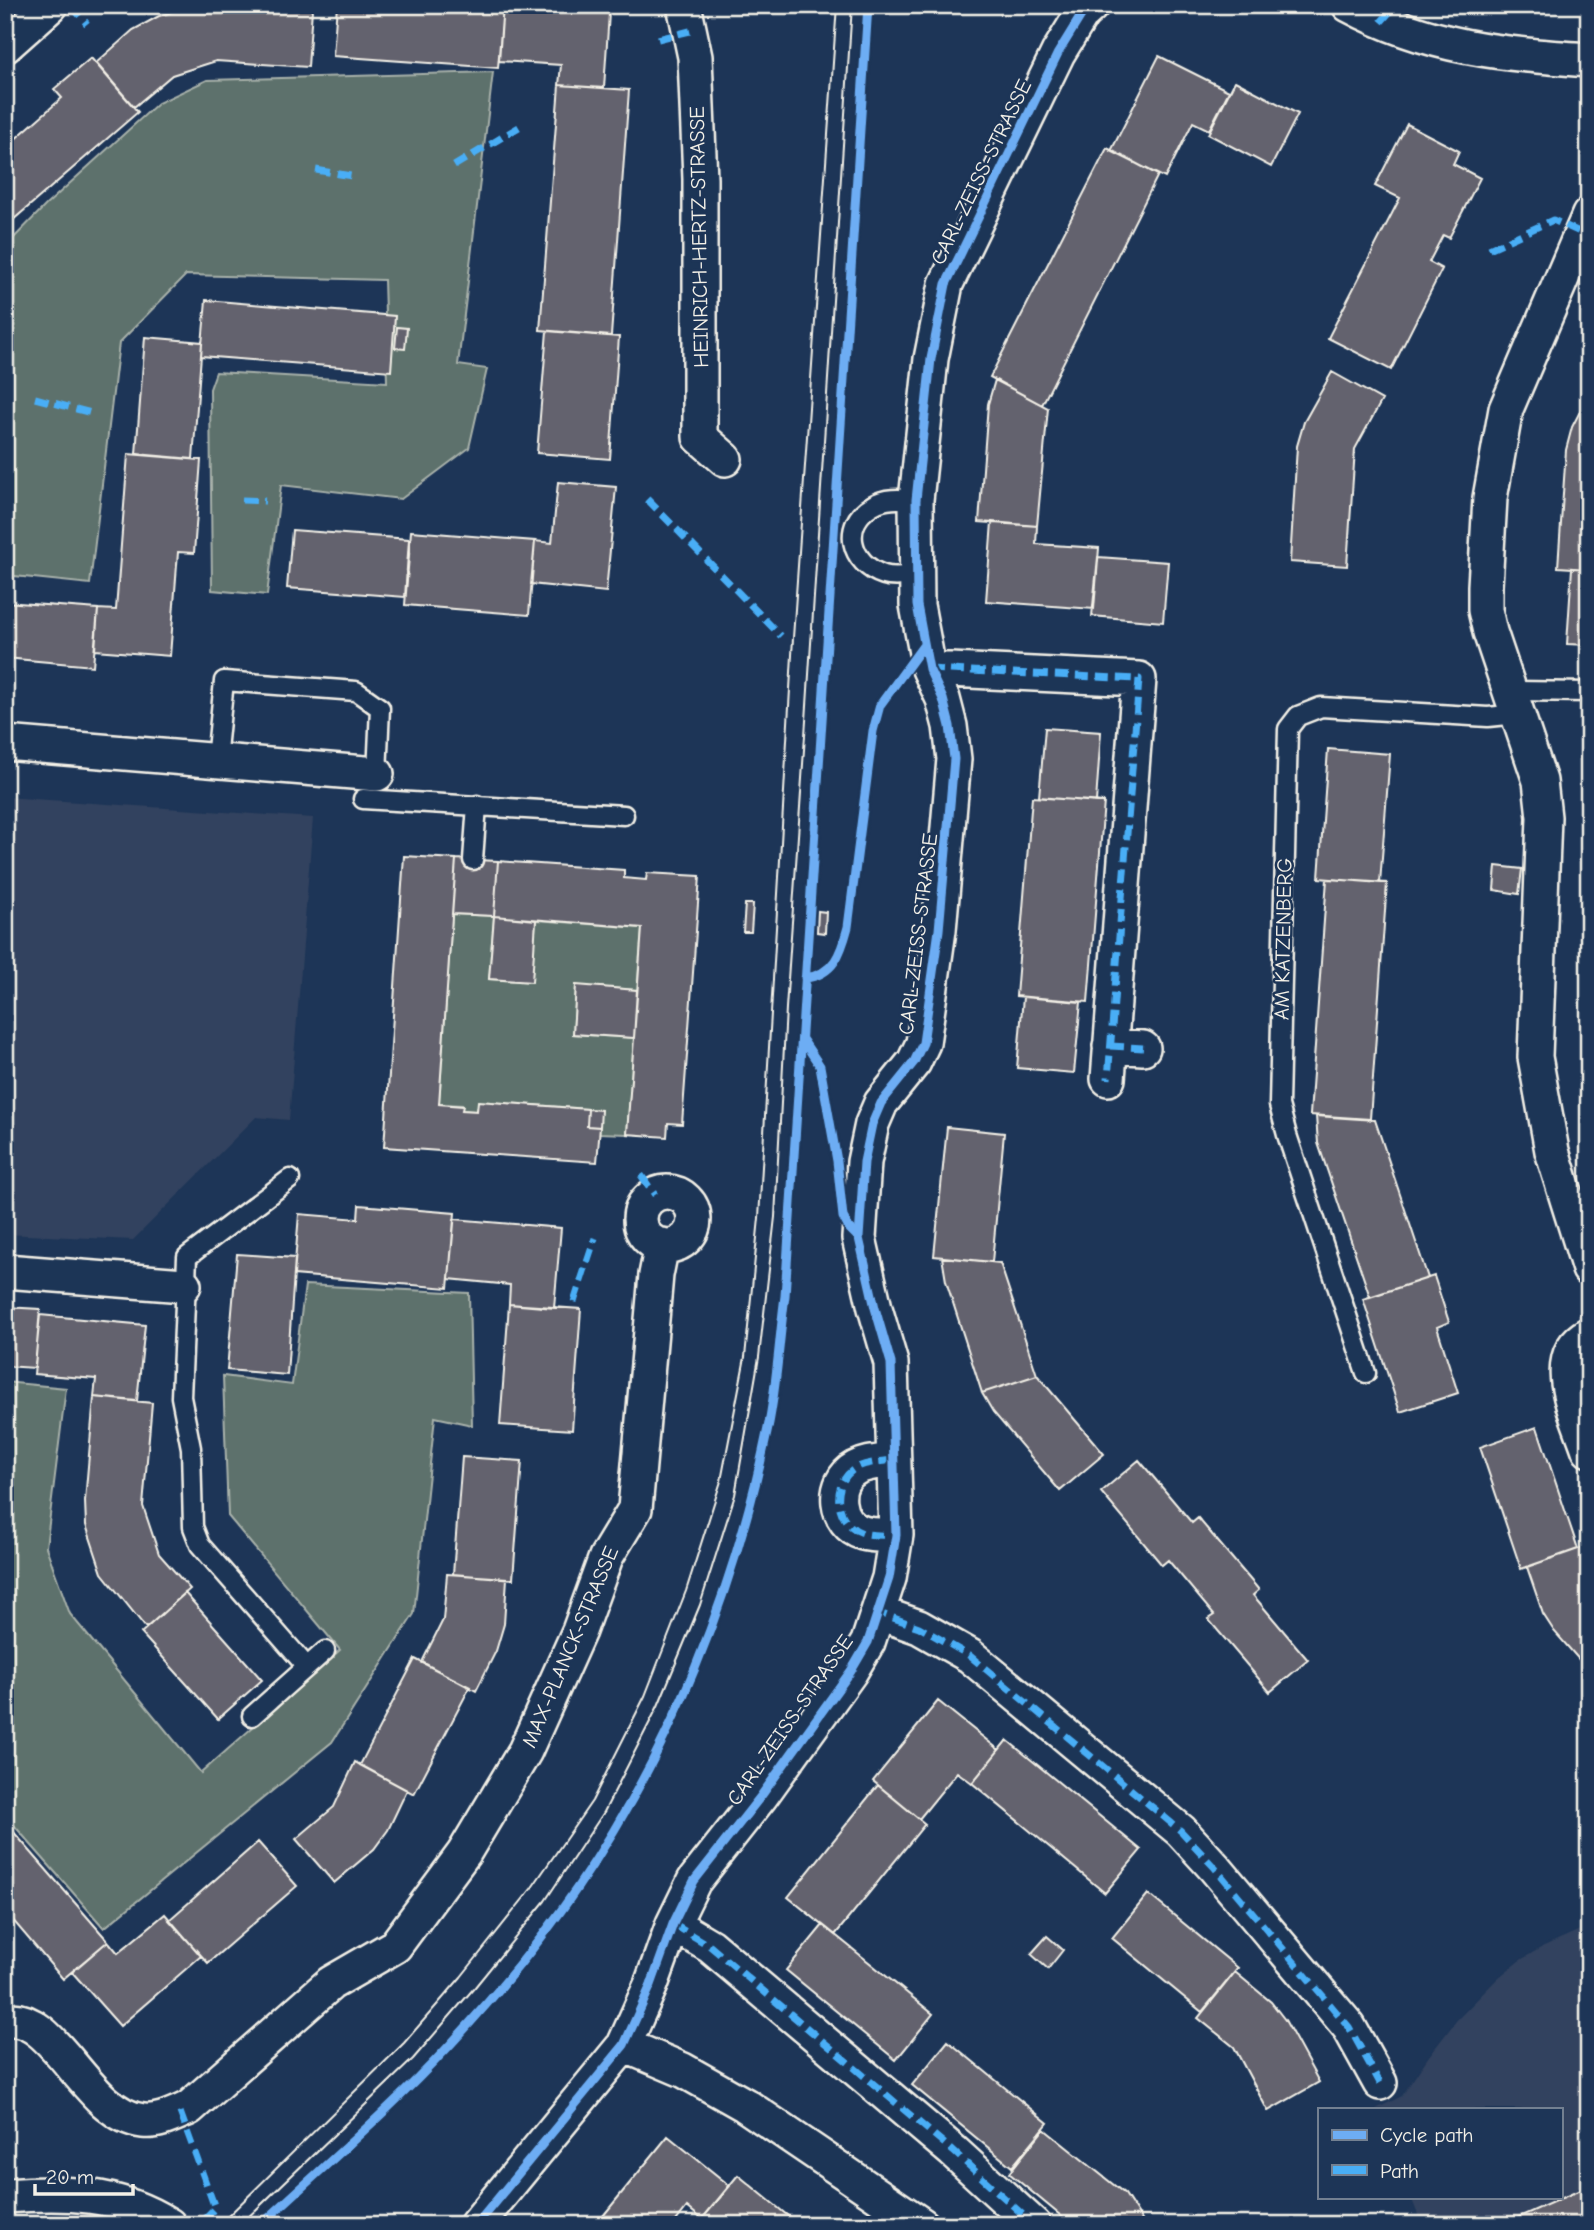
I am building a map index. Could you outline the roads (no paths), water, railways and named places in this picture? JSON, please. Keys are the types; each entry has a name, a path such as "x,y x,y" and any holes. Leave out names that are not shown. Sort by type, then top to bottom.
{"street":[{"path":"5,46 51,5"},
{"name":"HEINRICH-HERTZ-STRASSE","path":"684,5 695,57 698,127 700,437 725,459"},
{"path":"1349,5 1381,22 1445,43 1508,55 1589,60"},
{"name":"CARL-ZEISS-STRASSE","path":"476,2225 624,2045 651,1985 673,1924 694,1881 761,1796 851,1671 879,1613 889,1578 896,1535 891,1363 859,1238 863,1162 872,1124 881,1103 914,1062 923,1043 939,930 954,759 950,726 943,699 929,669 917,605 916,500 930,359 946,284 1058,53 1083,8"},
{"path":"1589,215 1506,409 1490,498 1485,610 1540,781 1544,817 1535,1057 1552,1152 1589,1269"},
{"path":"929,669 1139,679 1108,1079"},
{"path":"5,743 216,760 370,786"},
{"path":"1110,1046 1143,1048"},
{"name":"MAX-PLANCK-STRASSE","path":"5,2021 28,2022 49,2038 99,2099 123,2116 145,2122 165,2119 189,2108 331,1983 396,1946 464,1853 525,1751 579,1631 606,1556 635,1509 656,1275 662,1245"},
{"path":"5,1271 184,1285"},
{"path":"1589,1334 1579,1339 1570,1353 1566,1370 1589,1450"},
{"path":"893,1461 853,1469 843,1482 837,1503 846,1520 856,1530 896,1535"},
{"path":"879,1613 919,1627 970,1656 1181,1830 1349,2027 1380,2083"},
{"path":"673,1924 710,1946 953,2151 1034,2225"},
{"path":"624,2045 683,2070 744,2105 922,2225"},
{"path":"5,2196 58,2192 93,2195 153,2214 169,2225"}],"lane":[{"path":"916,500 892,499 874,504 861,514 852,532 853,549 867,567 886,576 916,575"},
{"path":"216,760 224,681 356,691 380,708 370,786 477,805 624,815"},
{"name":"AM KATZENBERG","path":"1366,1373 1279,1105 1288,729 1298,716 1321,707 1488,717 1513,702 1589,692"},
{"path":"473,860 477,805"},
{"path":"290,1179 187,1257 181,1397 191,1448 193,1527 200,1545 307,1667"},
{"path":"252,1716 326,1650"}],"tram line":[{"path":"219,2225 404,2043 531,1889 592,1801 645,1696 686,1591 721,1481 745,1357 759,1218 793,638 837,5"},
{"path":"240,2225 413,2059 545,1901 604,1812 658,1706 700,1605 735,1495 759,1357 775,1217 786,1008 852,5"}]}
